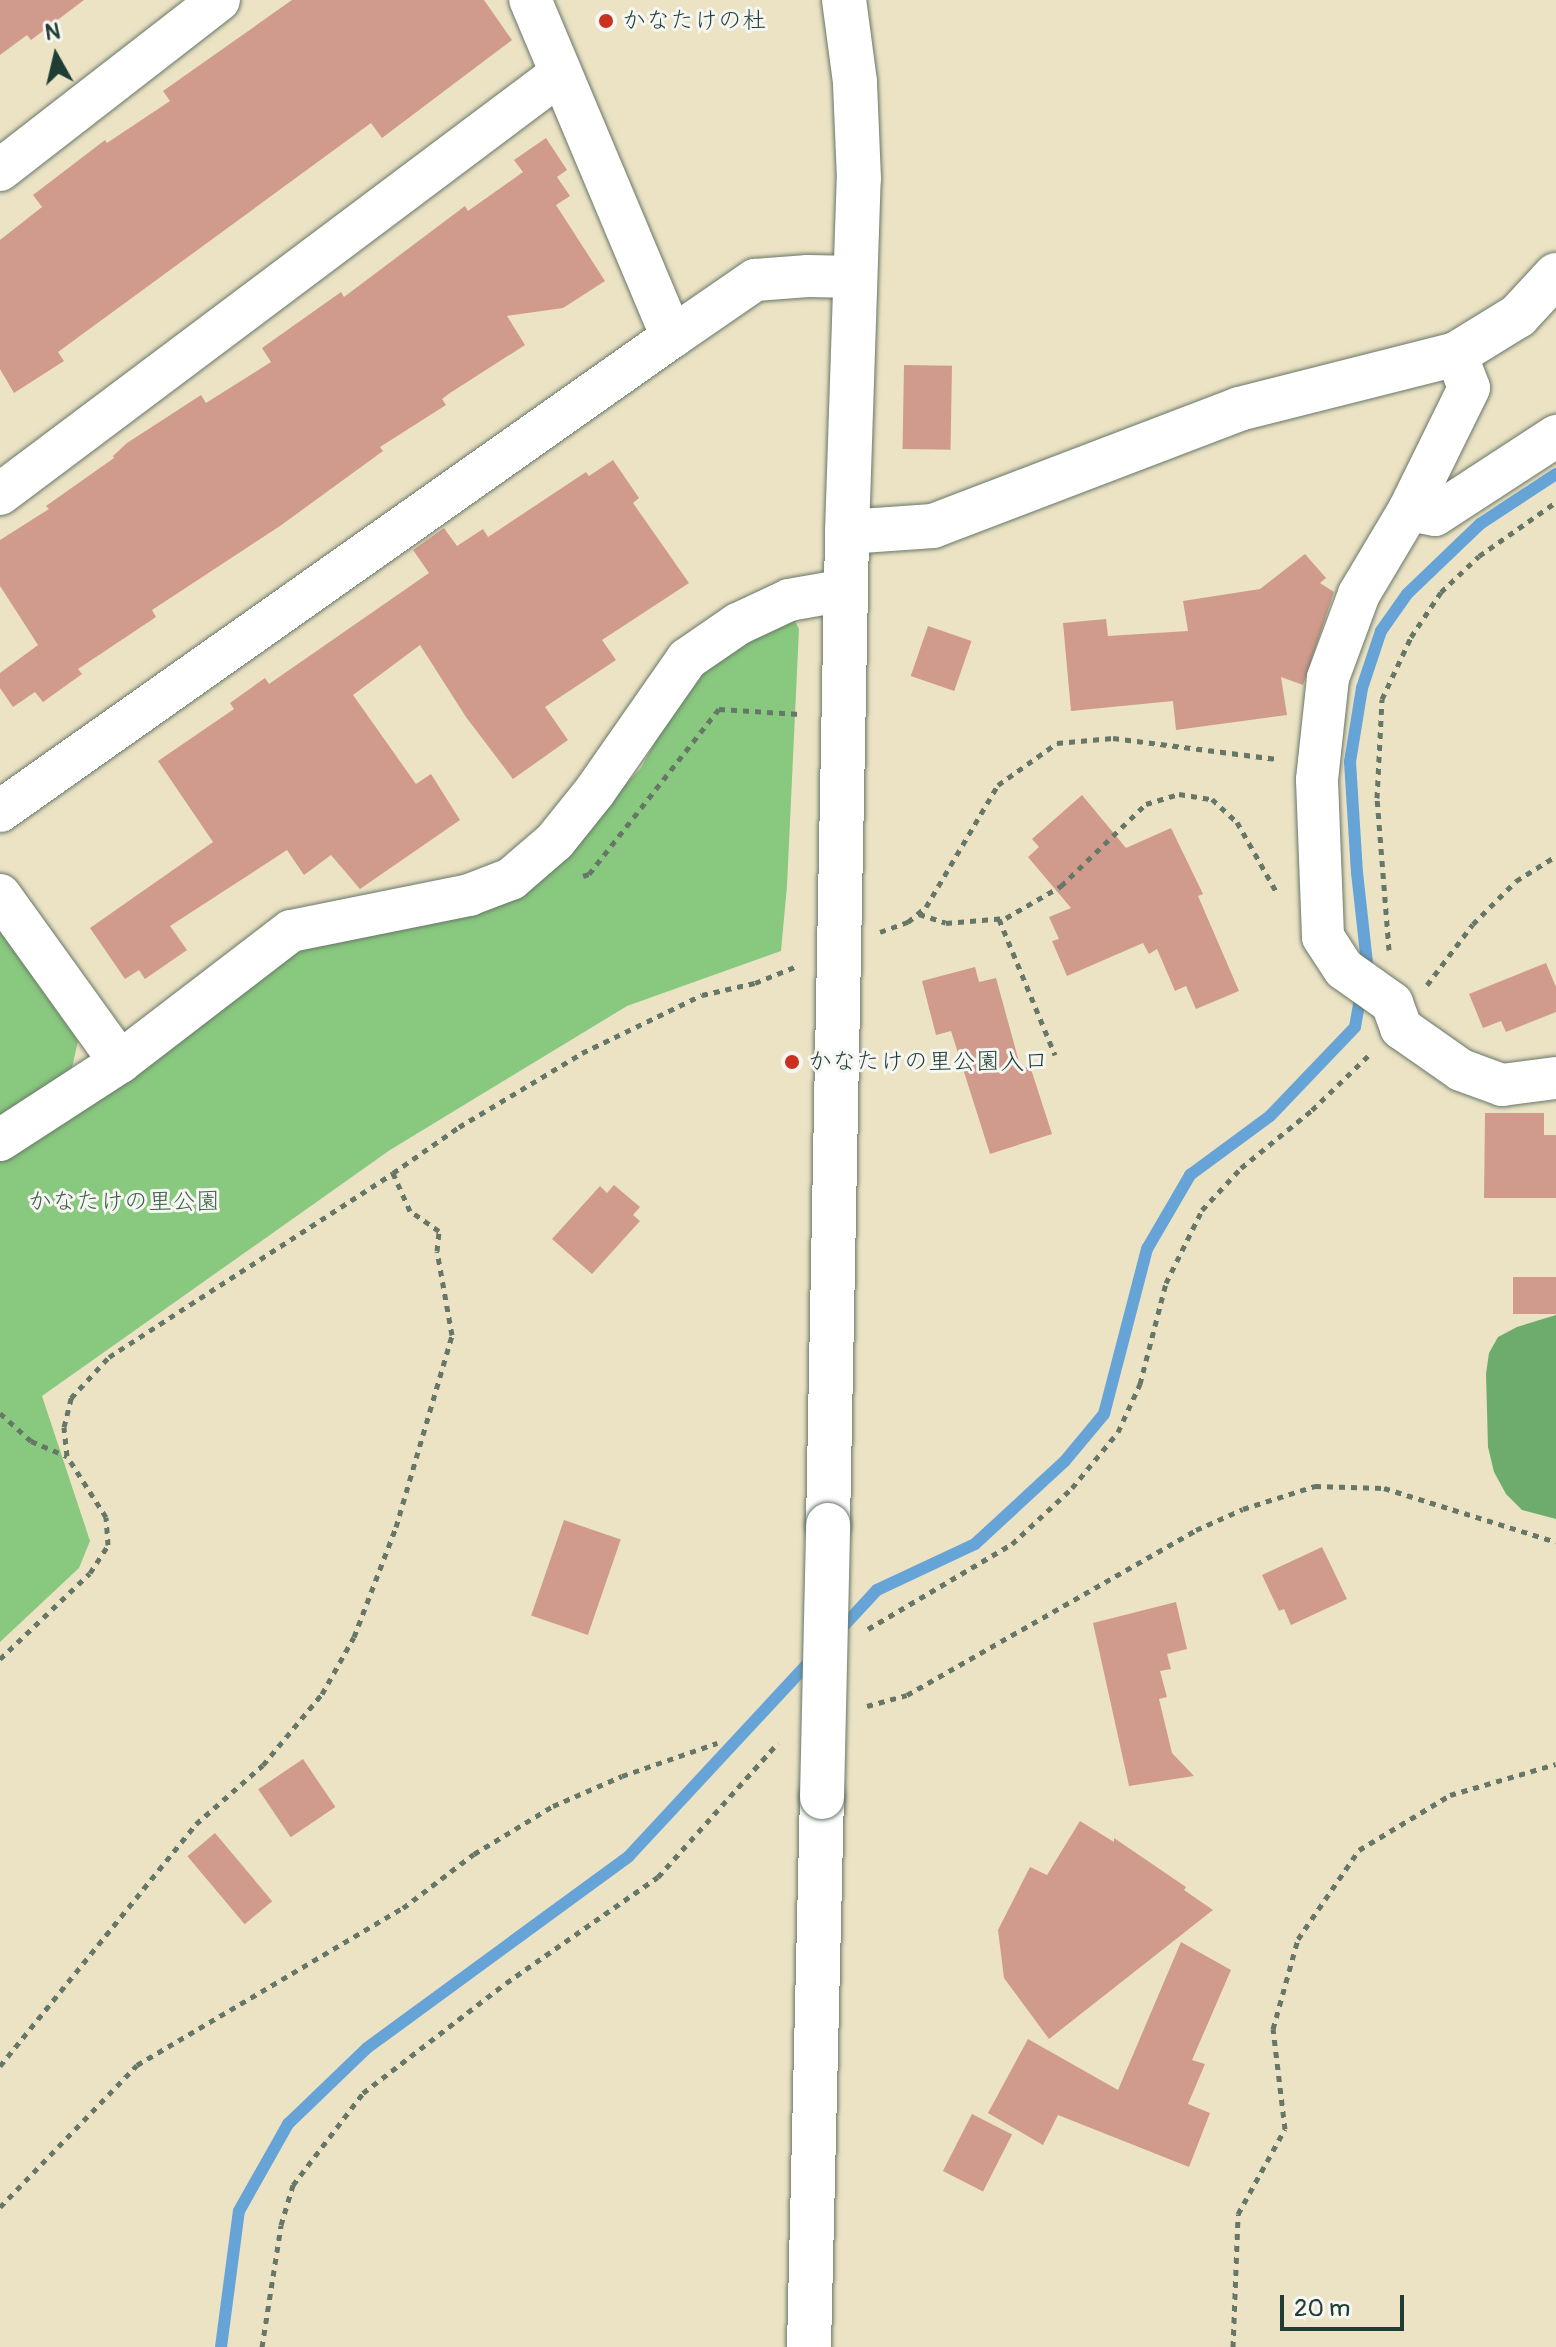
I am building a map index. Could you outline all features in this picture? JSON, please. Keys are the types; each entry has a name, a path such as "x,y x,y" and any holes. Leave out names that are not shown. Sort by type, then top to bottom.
{"street":[{"path":"0,170 219,0"},
{"path":"530,0 672,337"},
{"path":"809,2347 847,532 859,179 855,82 844,0"},
{"path":"0,494 560,74"},
{"path":"847,532 933,526 1239,409 1456,354 1518,316 1556,275"},
{"path":"0,811 755,280 808,276 856,277"},
{"path":"1456,354 1469,388 1409,510 1359,594 1328,678 1319,764 1323,937 1344,969 1395,1010 1401,1028 1461,1070 1502,1085 1556,1078"},
{"path":"1409,510 1435,515 1556,436"},
{"path":"0,1140 120,1062 291,931 469,895 511,879 555,841 575,816 687,659 738,624 789,600 846,590"},
{"path":"0,895 120,1062"}],"path":[{"path":"1395,1010 1377,798 1382,699 1411,637 1441,592 1479,556 1556,502"},
{"path":"576,878 589,874 719,709 805,715"},
{"path":"866,938 908,922 926,907 998,785 1057,743 1113,738 1319,764"},
{"path":"918,913 946,923 1006,918 1061,886 1146,804 1179,794 1212,799 1237,822 1279,896"},
{"path":"865,1631 1012,1544 1072,1488 1118,1432 1140,1384 1166,1283 1202,1210 1241,1168 1367,1058 1395,1010 1432,980 1473,924 1516,881 1556,856"},
{"path":"999,919 1055,1055"},
{"path":"0,1659 90,1573 108,1545 106,1517 67,1456 64,1427 71,1398 109,1357 459,1127 582,1053 702,995 755,983 811,960"},
{"path":"0,2066 196,1824 263,1765 322,1694 354,1637 396,1527 452,1335 437,1251 439,1231 410,1211 393,1173"},
{"path":"0,1413 31,1441 67,1456"},
{"path":"907,1695 1196,1530 1243,1509 1315,1486 1384,1488 1556,1542"},
{"path":"262,2347 281,2225 293,2185 363,2093 506,1983 658,1877 783,1739"},
{"path":"0,2207 137,2065 403,1908 474,1854 553,1806 622,1776 717,1743"},
{"path":"1233,2347 1238,2214 1285,2129 1273,2029 1298,1939 1359,1850 1450,1795 1556,1764"}],"green space":[{"name":"かなたけの里公園","path":"791,613 799,629 781,951 627,1006 390,1150 42,1396 90,1541 79,1568 0,1642 0,1154 295,946 530,887 641,768 695,668"},
{"path":"0,931 78,1041 69,1081 0,1129"},
{"path":"1556,1315 1556,1519 1522,1510 1506,1494 1494,1472 1488,1447 1486,1374 1489,1353 1498,1337 1517,1327"}],"building":[{"path":"0,0 84,0 31,40 27,35 0,55"},
{"path":"292,0 484,0 512,40 382,138 371,123 58,352 64,361 14,393 0,369 0,240 42,207 33,195 105,140 107,143 170,101 163,91"},
{"path":"546,138 567,170 557,177 570,196 556,205 605,281 563,308 507,316 525,345 450,393 442,399 446,405 380,447 383,451 280,526 152,610 156,617 78,669 82,674 43,702 35,692 13,707 0,688 0,673 38,645 0,586 0,540 49,509 46,506 114,458 127,443 201,395 206,403 271,362 262,348 341,292 344,297 465,206 468,211 523,172 514,160"},
{"path":"904,365 952,366 951,450 903,449"},
{"path":"613,460 639,498 633,503 689,583 602,640 616,660 545,707 568,740 513,779 466,717 420,645 353,695 416,784 431,774 460,820 360,889 331,855 304,875 287,850 170,926 187,950 145,979 139,970 125,979 90,928 213,842 158,761 234,709 230,703 265,678 269,684 429,573 413,550 444,528 457,546 483,529 488,537 586,472 589,476"},
{"path":"1305,554 1326,578 1320,583 1334,592 1303,685 1281,677 1287,715 1176,730 1173,701 1071,711 1063,623 1106,619 1108,636 1188,631 1183,601 1260,589"},
{"path":"928,626 971,641 954,691 911,676"},
{"path":"1082,795 1126,848 1171,828 1203,894 1198,896 1239,991 1196,1009 1186,986 1175,991 1157,949 1149,954 1143,943 1067,976 1052,941 1059,939 1049,917 1071,908 1028,857 1039,847 1032,839"},
{"path":"1546,963 1556,987 1556,1012 1506,1032 1501,1021 1483,1028 1469,994"},
{"path":"975,967 979,982 996,978 1021,1069 1030,1066 1052,1134 990,1154 951,1031 936,1035 922,981"},
{"path":"1485,1113 1544,1113 1544,1135 1556,1135 1556,1198 1484,1198"},
{"path":"614,1185 640,1207 633,1215 640,1221 592,1274 552,1239 600,1186 607,1193"},
{"path":"1513,1277 1556,1277 1556,1314 1513,1314"},
{"path":"564,1520 621,1540 588,1635 531,1615"},
{"path":"1322,1547 1347,1599 1291,1625 1284,1609 1279,1611 1262,1575"},
{"path":"1176,1602 1187,1649 1167,1654 1171,1669 1160,1671 1167,1697 1159,1699 1172,1753 1194,1776 1129,1786 1093,1623"},
{"path":"303,1759 335,1807 291,1837 258,1789"},
{"path":"1080,1821 1114,1842 1114,1838 1186,1887 1184,1890 1213,1910 1049,2039 1004,1978 998,1930 1030,1867 1047,1875"},
{"path":"215,1833 272,1901 245,1924 187,1856"},
{"path":"1181,1942 1231,1970 1192,2060 1205,2064 1188,2104 1210,2113 1189,2167 1058,2115 1043,2145 988,2113 1028,2039 1118,2090"},
{"path":"972,2114 1012,2134 983,2191 943,2171"}],"waterway":[{"path":"1365,974 1367,963 1350,762 1362,688 1381,631 1407,594 1480,524 1556,474"},
{"path":"839,1631 877,1590 975,1544 1064,1462 1104,1414 1147,1249 1190,1175 1270,1116 1355,1027 1361,992"},
{"path":"221,2347 239,2211 288,2124 367,2048 629,1856 812,1659"}],"place":[{"name":"かなたけの杜","path":"606,21"},
{"name":"かなたけの里公園入口","path":"792,1062"}]}
